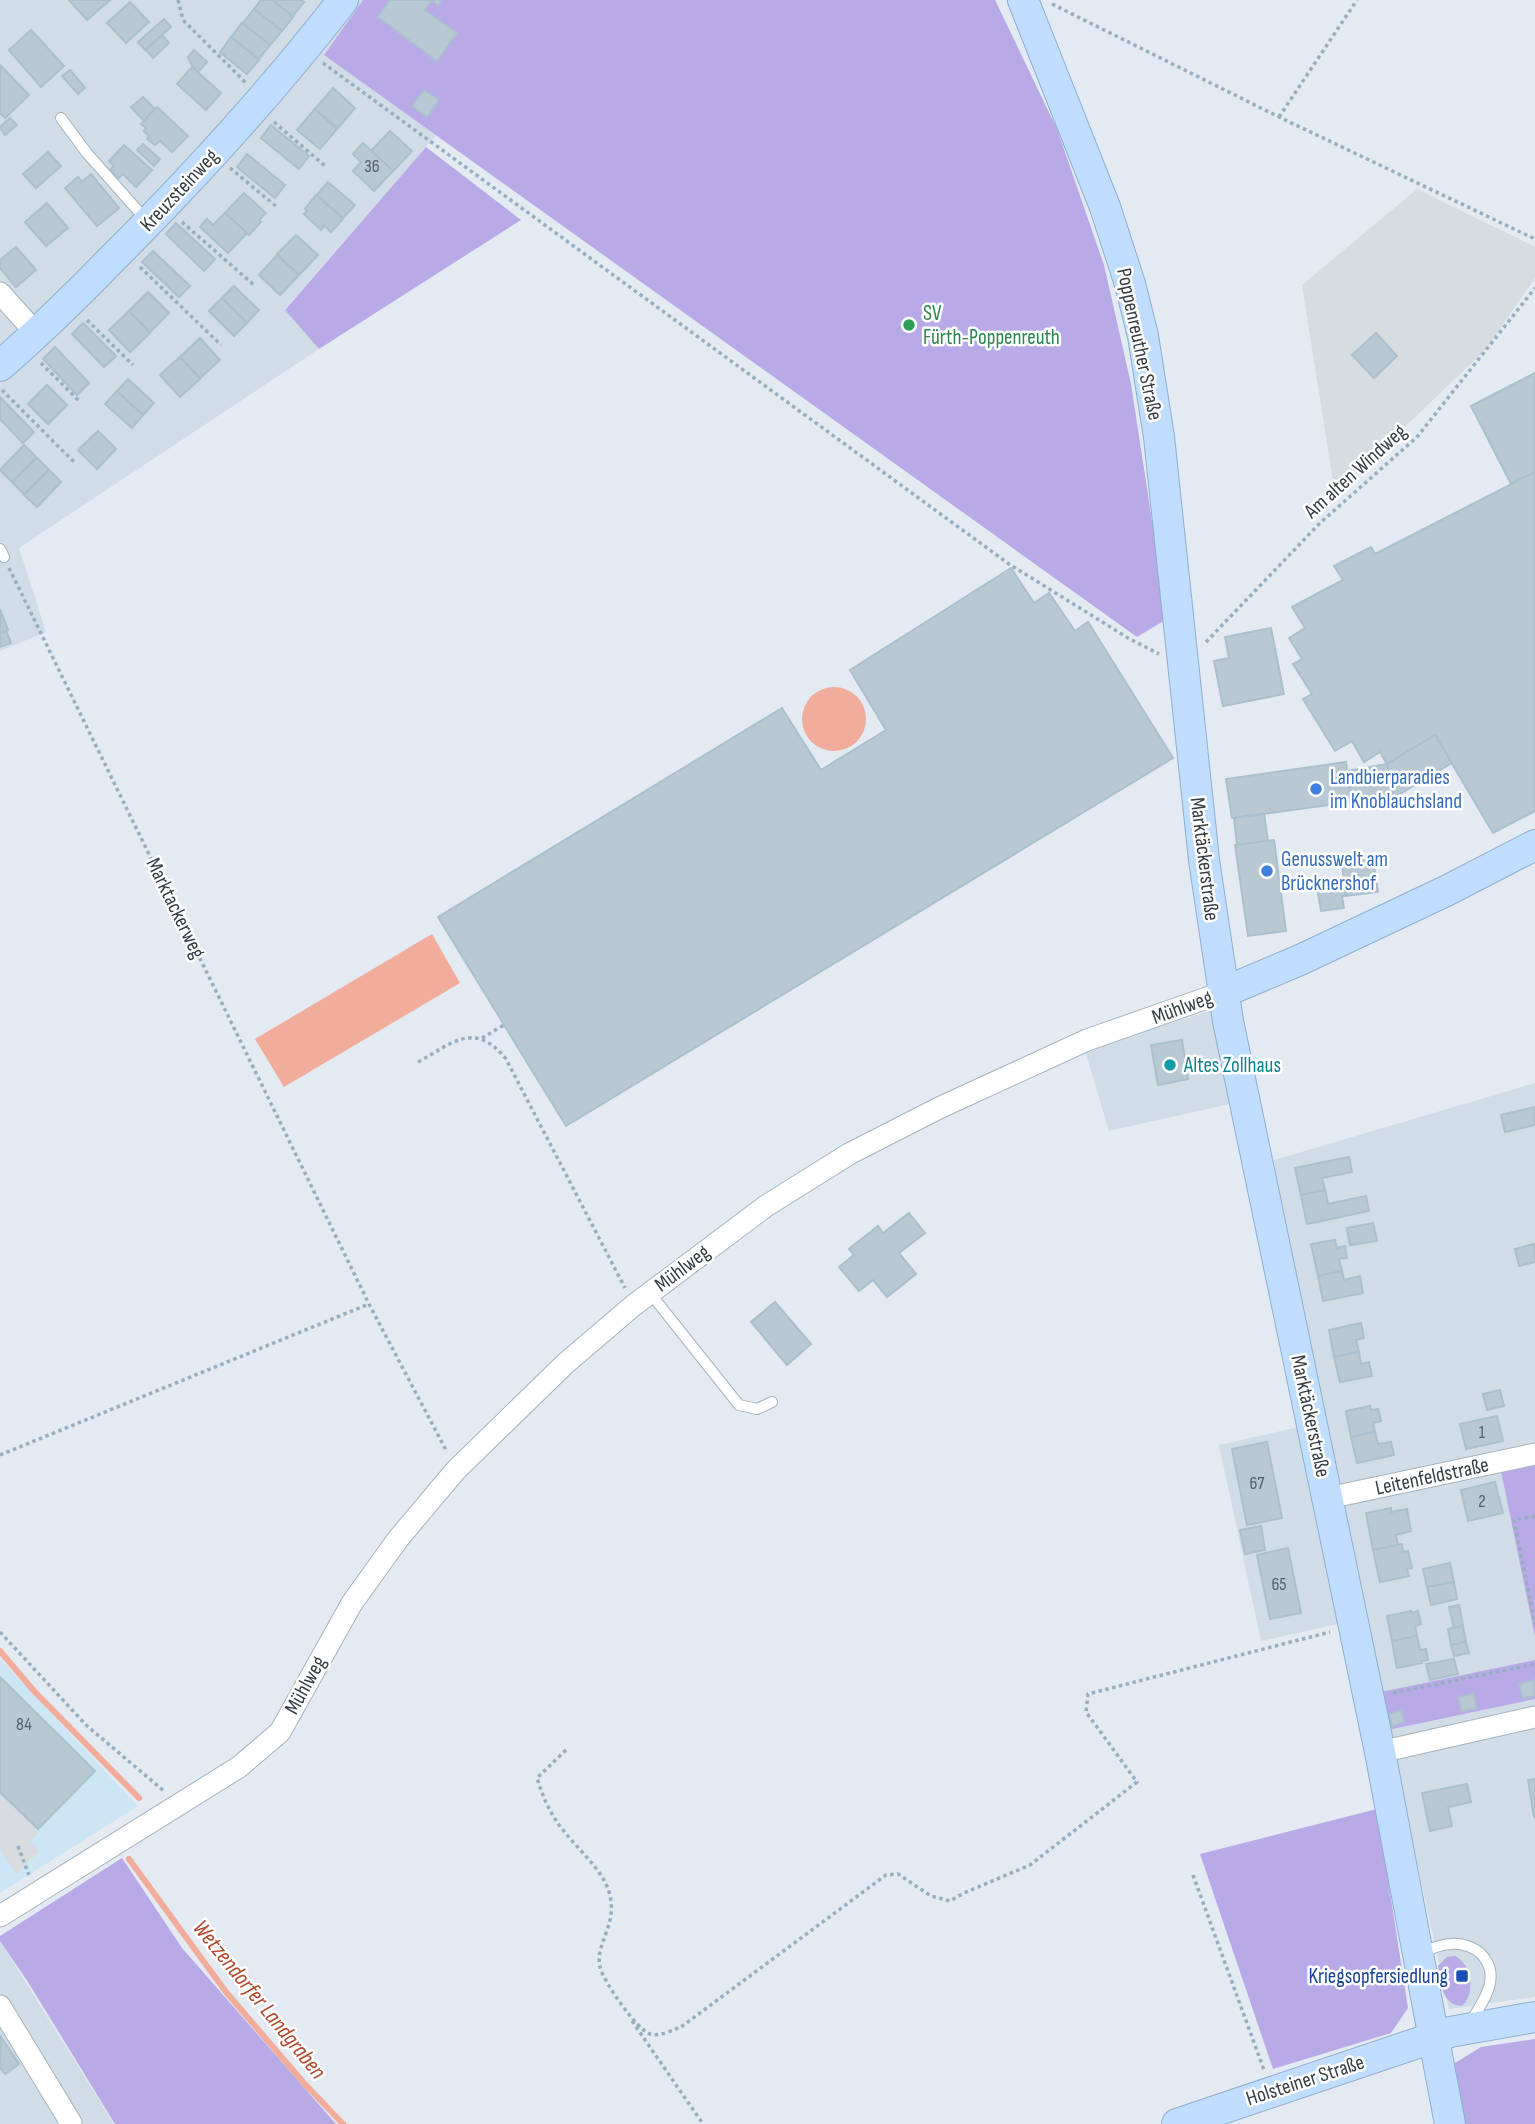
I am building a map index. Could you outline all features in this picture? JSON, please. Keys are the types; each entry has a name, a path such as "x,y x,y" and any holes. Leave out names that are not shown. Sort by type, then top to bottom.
{"street":[{"name":"Kreuzsteinweg","path":"0,366 157,215 259,103 343,0"},
{"name":"Poppenreuther Straße","path":"1034,1 1137,308 1157,425 1187,706"},
{"path":"0,293 30,339"},
{"name":"Marktäckerstraße","path":"1187,706 1204,860 1245,1108 1380,1752 1450,2124"},
{"name":"Mühlweg","path":"0,1916 239,1767 279,1732 352,1603 398,1539 456,1470 566,1363 642,1299 766,1206 849,1154 939,1108 1087,1041 1224,992 1300,960 1535,845"},
{"name":"Leitenfeldstraße","path":"1328,1498 1535,1454"},
{"path":"1380,1752 1535,1717"},
{"path":"0,2006 71,2123 69,2124"},
{"name":"Holsteiner Straße","path":"1177,2124 1433,2037 1467,2028 1535,2017"}],"lane":[{"path":"61,118 86,152 157,215"},
{"path":"642,1299 739,1405 757,1409 772,1402"},
{"path":"1419,1952 1452,1944 1476,1949 1489,1962 1492,1979 1486,1997 1467,2028"}],"path":[{"path":"178,0 183,20 259,103 325,166"},
{"path":"1279,117 1357,0"},
{"path":"1034,1 1535,239"},
{"path":"304,49 1009,564 1128,638 1183,666"},
{"path":"214,154 277,207"},
{"path":"157,215 254,285"},
{"path":"122,250 221,345"},
{"name":"Am alten Windweg","path":"1183,666 1320,523 1417,437 1535,288"},
{"path":"69,302 133,365"},
{"path":"30,339 79,401"},
{"path":"0,388 75,463"},
{"name":"Marktackerweg","path":"2,553 369,1304 456,1470"},
{"path":"482,1038 504,1025"},
{"path":"418,1062 466,1036 482,1038 495,1045 506,1059 642,1299"},
{"path":"0,1455 369,1304"},
{"path":"1535,1516 1514,1520 1535,1623"},
{"path":"626,2014 649,2034 660,2034 681,2027 886,1875 898,1874 931,1896 950,1901 1030,1865 1136,1782 1086,1712 1088,1694 1354,1627"},
{"path":"0,1632 86,1725 179,1803"},
{"path":"1369,1699 1535,1664"},
{"path":"566,1750 537,1778 546,1806 605,1884 611,1903 611,1923 602,1949 600,1967 626,2014 703,2124"},
{"path":"18,1846 26,1870 41,1891"},
{"path":"1193,1875 1271,2090"}],"shaded area":[{"path":"0,0 363,0 324,55 436,135 285,309 319,349 19,548 46,632 0,651"},
{"name":"SV Fürth-Poppenreuth","path":"363,0 995,0 1057,129 1104,265 1131,384 1167,619 1137,637 324,55"},
{"path":"426,147 521,220 319,349 285,310"},
{"path":"1417,189 1535,247 1535,278 1486,349 1335,494 1302,285"},
{"path":"834,687 852,693 860,701 866,719 860,737 852,745 834,751 816,745 808,737 802,719 808,701 816,693"},
{"path":"432,934 460,983 284,1087 255,1039"},
{"path":"1213,1010 1230,1104 1109,1131 1085,1050"},
{"path":"1535,1083 1535,1660 1381,1692 1365,1618 1261,1641 1219,1445 1326,1421 1271,1161"},
{"path":"1535,1463 1535,1637 1501,1471"},
{"path":"0,1659 138,1806 0,1893"},
{"path":"1535,1660 1535,1699 1388,1730 1381,1692"},
{"path":"1535,1699 1535,1997 1449,2009 1388,1730"},
{"path":"0,1794 39,1832 30,1841 40,1851 16,1874 0,1850"},
{"path":"1377,1809 1408,2008 1391,2033 1273,2069 1200,1854"},
{"path":"122,1858 182,1948 336,2124 115,2124 0,1941 0,1936"},
{"path":"0,1941 114,2124 0,2124"},
{"path":"1455,1956 1465,1966 1470,1980 1469,1994 1462,2006 1455,2005 1446,1997 1438,1966 1447,1957"},
{"path":"1535,2039 1535,2124 1462,2124 1457,2099 1455,2063 1481,2047"}],"building":[{"path":"69,0 110,0 87,20"},
{"path":"261,0 272,0 293,17 282,31 254,9"},
{"path":"272,0 301,0 304,2 293,16"},
{"path":"390,0 432,0 425,10 457,33 437,61 378,17"},
{"path":"130,2 149,22 126,43 107,23"},
{"path":"254,9 282,31 270,45 243,23"},
{"path":"164,19 171,27 145,50 138,42"},
{"path":"242,23 270,45 259,59 231,37"},
{"path":"31,30 64,66 41,87 9,50"},
{"path":"162,35 169,43 153,58 146,50"},
{"path":"231,37 259,60 247,74 220,52"},
{"path":"194,50 207,62 198,72 188,57"},
{"path":"0,65 29,95 5,118 0,113"},
{"path":"192,67 221,93 206,110 177,84"},
{"path":"70,70 85,88 78,94 62,76"},
{"path":"333,88 355,108 338,128 315,109"},
{"path":"424,90 439,100 427,117 412,106"},
{"path":"143,97 155,109 144,121 131,107"},
{"path":"157,107 188,136 172,152 160,141 155,145 147,139 149,136 144,131 146,128 141,124"},
{"path":"315,109 337,129 320,149 297,130"},
{"path":"10,118 17,125 5,135 0,127"},
{"path":"271,125 309,156 299,169 261,138"},
{"path":"390,131 412,151 393,171 371,151"},
{"path":"363,143 393,171 374,191 353,171 361,162 353,154"},
{"path":"143,144 160,159 154,166 137,150"},
{"path":"124,145 152,170 136,187 123,174 119,178 110,170 114,166 109,161"},
{"path":"48,152 61,166 36,188 23,174"},
{"path":"247,154 285,185 275,198 237,167"},
{"path":"91,174 119,208 97,226 65,188 78,177 82,182"},
{"path":"328,182 355,205 343,218 317,195"},
{"path":"244,193 266,213 249,235 225,213"},
{"path":"316,195 343,219 331,232 324,226 321,230 304,214"},
{"path":"47,203 68,228 46,246 25,222"},
{"path":"225,213 247,233 228,253 200,227 207,219 213,225"},
{"path":"176,223 215,259 204,271 166,234"},
{"path":"296,235 318,255 299,275 277,254"},
{"path":"16,247 36,270 16,287 0,268 0,260"},
{"path":"153,251 190,286 179,297 142,262"},
{"path":"277,255 299,275 280,295 259,275"},
{"path":"234,286 259,310 247,323 222,298"},
{"path":"148,292 169,313 150,332 129,311"},
{"path":"222,298 247,323 234,336 209,311"},
{"path":"129,311 150,333 130,352 109,330"},
{"path":"83,323 116,356 104,367 72,334"},
{"path":"1376,333 1397,356 1374,378 1352,355"},
{"path":"200,338 220,360 200,378 180,357"},
{"path":"55,347 89,383 77,395 43,359"},
{"path":"180,357 200,379 180,397 160,375"},
{"path":"1535,373 1535,472 1511,484 1471,406"},
{"path":"128,379 154,403 143,415 117,391"},
{"path":"47,385 67,405 48,424 28,404"},
{"path":"117,391 143,415 132,428 105,404"},
{"path":"0,397 34,432 23,443 0,419"},
{"path":"98,431 116,449 97,469 78,450"},
{"path":"24,445 36,457 12,482 0,470"},
{"path":"37,458 49,470 24,494 12,482"},
{"path":"49,470 61,482 37,507 24,495"},
{"path":"1535,472 1535,811 1493,833 1435,735 1387,764 1380,752 1364,762 1352,741 1335,751 1303,699 1312,694 1293,664 1302,659 1289,638 1305,628 1292,607 1343,580 1334,566 1371,547 1375,554"},
{"path":"1011,568 1034,603 1049,593 1075,631 1088,622 1173,758 566,1126 438,917 782,708 821,770 886,730 850,670"},
{"path":"0,609 8,630 0,633"},
{"path":"1271,628 1284,694 1223,706 1214,661 1229,658 1225,637"},
{"path":"6,631 11,643 0,647 0,633"},
{"path":"1435,735 1452,763 1393,796 1387,764"},
{"path":"1346,762 1351,802 1232,818 1226,779"},
{"path":"1387,764 1393,796 1351,802 1347,771"},
{"path":"1264,814 1268,841 1237,845 1234,818"},
{"path":"1274,840 1286,931 1248,936 1235,845"},
{"path":"1373,859 1378,892 1346,896 1342,863"},
{"path":"1344,883 1344,908 1321,911 1317,887"},
{"name":"Altes Zollhaus","path":"1182,1040 1188,1079 1158,1085 1151,1045"},
{"path":"1535,1107 1535,1125 1505,1132 1501,1115"},
{"path":"1349,1157 1352,1172 1322,1178 1325,1190 1301,1195 1295,1168"},
{"path":"1325,1190 1328,1204 1366,1196 1369,1211 1307,1224 1301,1195"},
{"path":"909,1213 925,1233 899,1253 916,1274 887,1297 873,1280 859,1291 839,1267 854,1255 849,1249 878,1226 883,1233"},
{"path":"1373,1223 1377,1241 1350,1245 1347,1228"},
{"path":"1335,1240 1337,1248 1345,1246 1347,1258 1339,1259 1342,1271 1318,1276 1311,1244"},
{"path":"1534,1244 1535,1262 1519,1266 1515,1249"},
{"path":"1342,1271 1344,1280 1360,1276 1363,1293 1323,1301 1318,1276"},
{"path":"775,1302 811,1344 787,1365 751,1322"},
{"path":"1361,1323 1364,1338 1356,1340 1359,1352 1334,1357 1329,1330"},
{"path":"1359,1352 1361,1364 1369,1362 1372,1376 1340,1382 1334,1357"},
{"path":"1500,1390 1504,1406 1487,1410 1483,1394"},
{"path":"1370,1406 1371,1410 1378,1409 1381,1421 1373,1423 1375,1432 1351,1437 1346,1411"},
{"path":"1497,1416 1503,1441 1466,1449 1460,1424"},
{"path":"1375,1432 1378,1444 1391,1442 1394,1455 1357,1463 1351,1437"},
{"path":"1267,1442 1282,1518 1247,1525 1232,1449"},
{"path":"1495,1482 1503,1513 1468,1521 1461,1490"},
{"path":"1391,1508 1391,1512 1407,1509 1411,1531 1396,1535 1398,1545 1373,1550 1366,1513"},
{"path":"1261,1526 1265,1550 1245,1554 1240,1530"},
{"path":"1402,1544 1403,1552 1408,1551 1412,1568 1407,1569 1409,1576 1380,1582 1373,1550"},
{"path":"1288,1548 1301,1613 1270,1619 1257,1555"},
{"path":"1450,1563 1454,1582 1427,1587 1423,1569"},
{"path":"1454,1582 1457,1599 1431,1605 1427,1587"},
{"path":"1459,1605 1463,1626 1454,1628 1449,1607"},
{"path":"1418,1611 1421,1624 1415,1626 1417,1636 1392,1641 1387,1616"},
{"path":"1463,1626 1466,1642 1451,1645 1448,1629"},
{"path":"1417,1636 1420,1650 1426,1649 1428,1660 1397,1668 1392,1641"},
{"path":"1466,1642 1469,1653 1454,1656 1451,1645"},
{"path":"1454,1659 1458,1674 1430,1680 1426,1664"},
{"path":"0,1677 95,1771 38,1829 0,1792"},
{"path":"1534,1680 1535,1696 1523,1698 1519,1684"},
{"path":"1473,1694 1477,1708 1462,1711 1458,1697"},
{"path":"1401,1711 1404,1722 1392,1726 1389,1714"},
{"path":"1535,1779 1535,1817 1534,1817 1528,1780"},
{"path":"1467,1784 1471,1802 1448,1807 1452,1826 1430,1831 1422,1793"},
{"path":"1,2037 19,2064 5,2074 0,2069"}],"waterway":[{"name":"Wetzendorfer Landgraben","path":"0,1651 34,1691 139,1798"},
{"name":"Wetzendorfer Landgraben","path":"129,1859 226,1992 343,2124"}],"place":[{"name":"SV Fürth-Poppenreuth","path":"909,325"},
{"name":"Landbierparadies im Knoblauchsland","path":"1316,789"},
{"name":"Genusswelt am Brücknershof","path":"1267,871"},
{"name":"Altes Zollhaus","path":"1170,1065"},
{"name":"Kriegsopfersiedlung","path":"1462,1976"}]}
